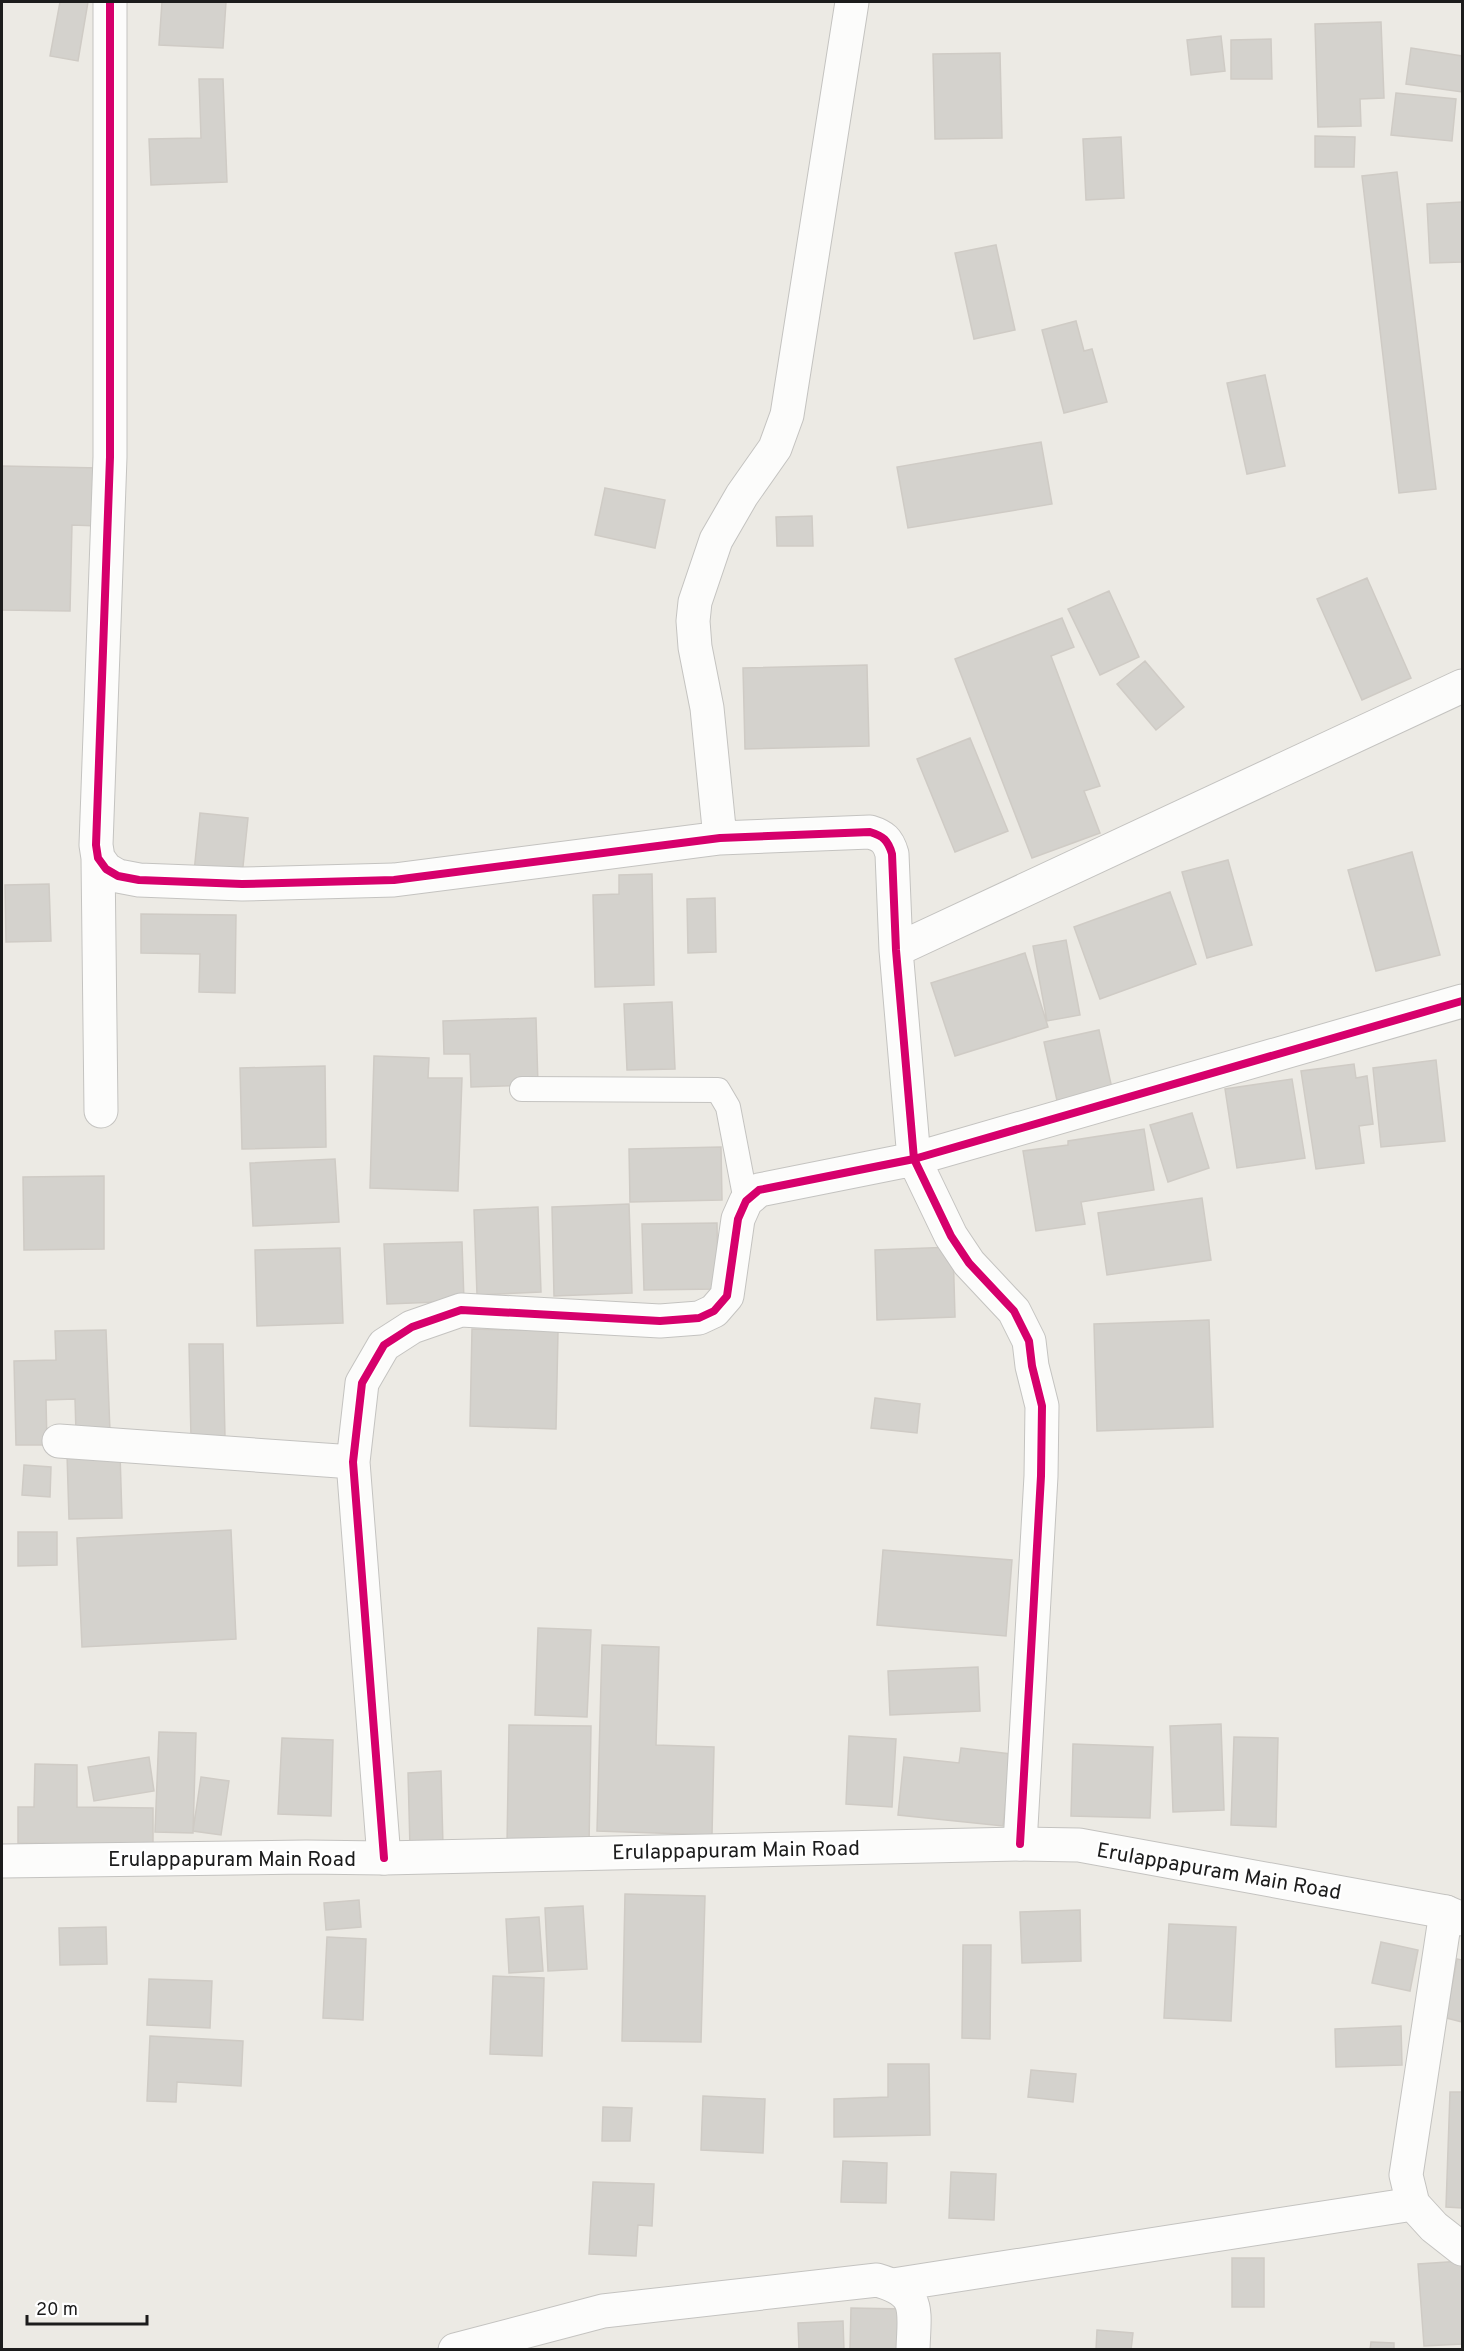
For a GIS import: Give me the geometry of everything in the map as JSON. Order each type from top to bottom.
[{"type":"street","points":[[101,1111],[96,834],[110,457],[110,2]]},
{"type":"street","points":[[720,838],[706,708],[695,647],[693,621],[695,602],[716,540],[742,495],[775,448],[787,416],[852,2]]},
{"type":"street","points":[[896,950],[1462,686]]},
{"type":"street","points":[[98,858],[106,869],[118,876],[139,880],[242,884],[382,880],[720,838],[870,832],[883,837],[889,844],[892,854],[896,950],[914,1159],[932,1200],[957,1245],[969,1263],[1014,1311],[1029,1341],[1032,1366],[1042,1406],[1041,1476],[1020,1844]]},
{"type":"street","points":[[384,1858],[353,1462],[362,1383],[384,1345],[412,1327],[461,1310],[660,1321],[699,1318],[714,1311],[727,1296],[738,1219],[746,1201],[759,1190],[914,1159],[1462,1001]]},
{"type":"street","points":[[59,1441],[353,1462]]},
{"type":"street","name":"Erulappapuram Main Road","points":[[2,1861],[384,1858],[1020,1844],[1079,1845],[1454,1916]]},
{"type":"street","points":[[1454,1916],[1406,2175],[1413,2204],[1434,2227],[1462,2249]]},
{"type":"street","points":[[893,2285],[1413,2204]]},
{"type":"street","points":[[455,2349],[603,2311],[877,2280],[907,2293],[914,2307],[914,2349]]},
{"type":"lane","points":[[522,1089],[718,1090],[728,1107],[746,1201]]},
{"type":"building","points":[[60,2],[88,2],[78,61],[50,56]]},
{"type":"building","points":[[162,2],[226,2],[223,48],[159,45]]},
{"type":"building","points":[[1381,22],[1384,98],[1360,99],[1361,126],[1318,127],[1315,24]]},
{"type":"building","points":[[1221,36],[1225,71],[1191,75],[1187,40]]},
{"type":"building","points":[[1271,39],[1272,79],[1231,79],[1231,40]]},
{"type":"building","points":[[1411,48],[1462,56],[1462,92],[1406,84]]},
{"type":"building","points":[[1000,53],[1002,138],[935,139],[933,54]]},
{"type":"building","points":[[199,79],[223,79],[227,182],[151,185],[149,139],[201,138]]},
{"type":"building","points":[[1396,93],[1456,99],[1452,141],[1391,135]]},
{"type":"building","points":[[1315,136],[1355,137],[1354,167],[1315,167]]},
{"type":"building","points":[[1121,137],[1124,198],[1086,200],[1083,139]]},
{"type":"building","points":[[1397,172],[1436,489],[1399,493],[1362,176]]},
{"type":"building","points":[[1462,202],[1462,262],[1430,263],[1427,204]]},
{"type":"building","points":[[996,245],[1015,330],[974,339],[955,253]]},
{"type":"building","points":[[1076,321],[1084,351],[1092,349],[1107,402],[1064,413],[1042,330]]},
{"type":"building","points":[[1265,375],[1285,466],[1247,474],[1227,383]]},
{"type":"building","points":[[1041,442],[1052,504],[908,528],[897,467]]},
{"type":"building","points":[[2,466],[100,468],[98,526],[72,525],[70,611],[2,610]]},
{"type":"building","points":[[605,488],[665,500],[655,548],[595,535]]},
{"type":"building","points":[[812,516],[813,546],[777,546],[776,517]]},
{"type":"building","points":[[1367,578],[1411,678],[1362,700],[1317,599]]},
{"type":"building","points":[[1109,591],[1139,657],[1100,675],[1068,609]]},
{"type":"building","points":[[1062,618],[1074,647],[1051,656],[1100,786],[1084,791],[1100,833],[1032,858],[955,659]]},
{"type":"building","points":[[1145,661],[1184,707],[1156,730],[1117,684]]},
{"type":"building","points":[[867,665],[869,746],[745,749],[743,668]]},
{"type":"building","points":[[970,738],[1008,831],[955,852],[917,759]]},
{"type":"building","points":[[200,813],[248,818],[242,876],[194,872]]},
{"type":"building","points":[[1412,852],[1440,955],[1376,971],[1348,870]]},
{"type":"building","points":[[1228,860],[1252,945],[1207,958],[1182,872]]},
{"type":"building","points":[[652,874],[654,985],[595,987],[593,895],[619,894],[619,875]]},
{"type":"building","points":[[49,884],[51,941],[6,942],[5,885]]},
{"type":"building","points":[[1170,892],[1196,964],[1100,999],[1074,927]]},
{"type":"building","points":[[715,898],[716,952],[688,953],[687,899]]},
{"type":"building","points":[[141,914],[236,915],[235,993],[199,992],[200,954],[141,953]]},
{"type":"building","points":[[1066,940],[1080,1015],[1047,1021],[1033,946]]},
{"type":"building","points":[[1025,953],[1048,1027],[955,1056],[931,983]]},
{"type":"building","points":[[672,1002],[675,1069],[627,1070],[624,1004]]},
{"type":"building","points":[[536,1018],[538,1085],[471,1087],[470,1054],[444,1054],[443,1021]]},
{"type":"building","points":[[1099,1030],[1113,1093],[1058,1105],[1044,1042]]},
{"type":"building","points":[[374,1056],[429,1058],[428,1078],[462,1078],[458,1191],[370,1188]]},
{"type":"building","points":[[1436,1060],[1445,1141],[1381,1147],[1373,1068]]},
{"type":"building","points":[[1354,1064],[1356,1078],[1367,1076],[1373,1124],[1359,1126],[1364,1163],[1316,1169],[1301,1071]]},
{"type":"building","points":[[325,1066],[326,1147],[242,1149],[240,1068]]},
{"type":"building","points":[[1292,1079],[1305,1158],[1237,1168],[1225,1089]]},
{"type":"building","points":[[1192,1113],[1209,1168],[1168,1182],[1150,1125]]},
{"type":"building","points":[[1144,1129],[1154,1190],[1081,1202],[1085,1224],[1036,1231],[1023,1151],[1068,1145],[1068,1141]]},
{"type":"building","points":[[721,1147],[722,1200],[630,1202],[629,1149]]},
{"type":"building","points":[[335,1159],[339,1222],[253,1226],[250,1163]]},
{"type":"building","points":[[104,1176],[104,1249],[24,1250],[23,1177]]},
{"type":"building","points":[[1202,1198],[1211,1260],[1107,1275],[1098,1213]]},
{"type":"building","points":[[629,1204],[632,1293],[554,1296],[552,1207]]},
{"type":"building","points":[[538,1207],[541,1292],[477,1295],[474,1210]]},
{"type":"building","points":[[717,1223],[718,1289],[644,1290],[642,1224]]},
{"type":"building","points":[[462,1242],[464,1301],[387,1304],[384,1244]]},
{"type":"building","points":[[953,1247],[955,1317],[877,1320],[875,1250]]},
{"type":"building","points":[[340,1248],[343,1323],[257,1326],[255,1250]]},
{"type":"building","points":[[1209,1320],[1213,1427],[1097,1431],[1094,1324]]},
{"type":"building","points":[[472,1329],[558,1331],[556,1429],[470,1426]]},
{"type":"building","points":[[106,1330],[110,1432],[76,1433],[75,1399],[46,1400],[47,1445],[16,1445],[14,1361],[56,1360],[55,1331]]},
{"type":"building","points":[[189,1344],[223,1344],[225,1438],[191,1439]]},
{"type":"building","points":[[875,1398],[920,1404],[917,1433],[871,1428]]},
{"type":"building","points":[[120,1453],[122,1518],[69,1519],[67,1454]]},
{"type":"building","points":[[24,1465],[51,1467],[50,1497],[22,1495]]},
{"type":"building","points":[[231,1530],[236,1639],[82,1647],[77,1538]]},
{"type":"building","points":[[18,1532],[57,1532],[57,1565],[18,1566]]},
{"type":"building","points":[[883,1550],[1012,1560],[1006,1636],[877,1625]]},
{"type":"building","points":[[538,1628],[591,1630],[587,1717],[535,1715]]},
{"type":"building","points":[[602,1645],[659,1647],[656,1745],[714,1747],[712,1835],[597,1831]]},
{"type":"building","points":[[978,1667],[980,1711],[890,1715],[888,1671]]},
{"type":"building","points":[[1221,1724],[1224,1810],[1173,1812],[1170,1726]]},
{"type":"building","points":[[509,1725],[591,1726],[589,1846],[507,1844]]},
{"type":"building","points":[[159,1732],[196,1733],[193,1833],[155,1832]]},
{"type":"building","points":[[849,1736],[896,1739],[892,1807],[846,1804]]},
{"type":"building","points":[[1234,1737],[1278,1738],[1276,1827],[1231,1825]]},
{"type":"building","points":[[282,1738],[333,1740],[331,1816],[278,1814]]},
{"type":"building","points":[[1073,1744],[1153,1747],[1150,1818],[1071,1816]]},
{"type":"building","points":[[961,1748],[1011,1754],[1003,1826],[898,1815],[904,1757],[959,1763]]},
{"type":"building","points":[[149,1757],[154,1791],[94,1801],[88,1767]]},
{"type":"building","points":[[35,1764],[77,1765],[77,1807],[153,1808],[153,1845],[18,1843],[18,1807],[34,1807]]},
{"type":"building","points":[[441,1771],[443,1846],[410,1847],[408,1773]]},
{"type":"building","points":[[201,1777],[229,1781],[221,1835],[193,1831]]},
{"type":"building","points":[[625,1894],[705,1896],[701,2042],[622,2041]]},
{"type":"building","points":[[359,1900],[361,1927],[326,1930],[324,1903]]},
{"type":"building","points":[[583,1906],[587,1969],[548,1971],[545,1908]]},
{"type":"building","points":[[1080,1910],[1081,1961],[1022,1963],[1020,1912]]},
{"type":"building","points":[[539,1917],[543,1971],[509,1973],[506,1919]]},
{"type":"building","points":[[1169,1924],[1236,1927],[1231,2021],[1164,2018]]},
{"type":"building","points":[[106,1927],[107,1964],[60,1965],[59,1928]]},
{"type":"building","points":[[327,1937],[366,1939],[363,2020],[323,2018]]},
{"type":"building","points":[[1381,1942],[1418,1950],[1410,1991],[1372,1983]]},
{"type":"building","points":[[963,1945],[991,1945],[990,2039],[962,2038]]},
{"type":"building","points":[[1457,1959],[1462,1960],[1462,2022],[1446,2018]]},
{"type":"building","points":[[493,1976],[544,1978],[542,2056],[490,2054]]},
{"type":"building","points":[[149,1979],[212,1981],[210,2028],[147,2025]]},
{"type":"building","points":[[1401,2026],[1402,2065],[1336,2067],[1335,2029]]},
{"type":"building","points":[[150,2036],[243,2041],[241,2086],[177,2082],[176,2102],[147,2101]]},
{"type":"building","points":[[888,2064],[929,2064],[930,2135],[834,2137],[834,2099],[888,2097]]},
{"type":"building","points":[[1031,2070],[1076,2074],[1073,2102],[1028,2097]]},
{"type":"building","points":[[1450,2092],[1462,2092],[1462,2208],[1446,2207]]},
{"type":"building","points":[[703,2096],[765,2099],[763,2153],[701,2150]]},
{"type":"building","points":[[603,2107],[632,2108],[630,2141],[602,2141]]},
{"type":"building","points":[[843,2161],[887,2163],[886,2203],[841,2202]]},
{"type":"building","points":[[951,2172],[996,2174],[994,2220],[949,2218]]},
{"type":"building","points":[[593,2182],[654,2184],[652,2226],[638,2225],[636,2256],[589,2254]]},
{"type":"building","points":[[1232,2258],[1264,2258],[1264,2307],[1232,2307]]},
{"type":"building","points":[[1462,2261],[1462,2344],[1424,2346],[1418,2264]]},
{"type":"building","points":[[851,2308],[904,2309],[903,2350],[850,2350]]},
{"type":"building","points":[[843,2321],[844,2350],[799,2350],[798,2323]]},
{"type":"building","points":[[1097,2330],[1133,2333],[1131,2350],[1096,2350]]},
{"type":"building","points":[[1371,2342],[1394,2343],[1394,2350],[1370,2350]]},
{"type":"cycle path","points":[[110,2],[110,457],[96,845],[98,858],[106,869],[118,876],[139,880],[242,884],[394,880],[720,838],[870,832],[884,839],[892,854],[896,950],[914,1159],[951,1236],[969,1263],[1014,1311],[1029,1341],[1032,1366],[1042,1406],[1041,1476],[1020,1844]]},
{"type":"cycle path","points":[[384,1858],[353,1462],[362,1383],[384,1345],[412,1327],[461,1310],[660,1321],[699,1318],[714,1311],[727,1296],[738,1219],[746,1201],[759,1190],[914,1159],[1462,1001]]}]
